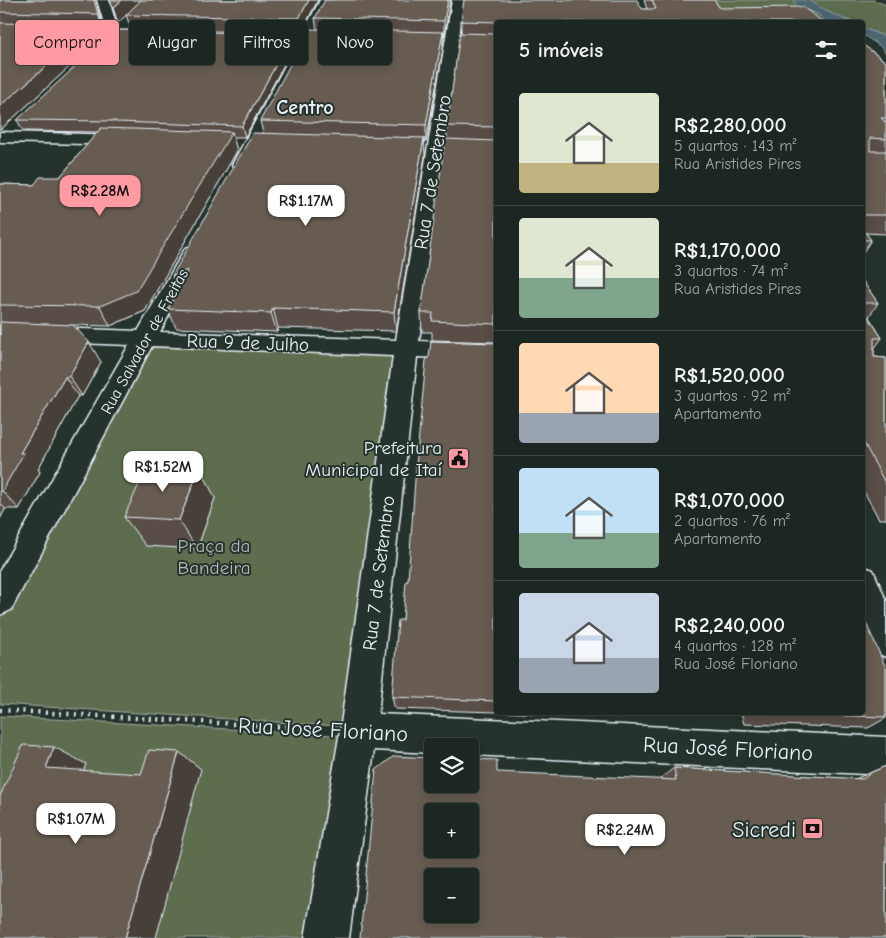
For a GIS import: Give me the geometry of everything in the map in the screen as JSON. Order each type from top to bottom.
[{"type":"street","points":[[103,0],[108,20]]},
{"type":"street","points":[[228,186],[252,144],[326,0]]},
{"type":"street","name":"Rua 7 de Setembro","points":[[327,938],[358,731],[406,348],[434,149],[458,0]]},
{"type":"street","points":[[119,28],[126,23]]},
{"type":"street","points":[[0,32],[15,32]]},
{"type":"street","points":[[1,139],[18,124]]},
{"type":"street","points":[[1,139],[148,141]]},
{"type":"street","name":"Rua Salvador de Freitas","points":[[0,600],[201,236]]},
{"type":"street","name":"Rua 9 de Julho","points":[[0,333],[494,352]]},
{"type":"street","points":[[865,588],[886,641]]},
{"type":"street","name":"Rua José Floriano","points":[[358,731],[886,756]]},
{"type":"path","name":"Rua José Floriano","points":[[0,710],[358,731]]},
{"type":"green space","points":[[703,0],[793,0],[824,20],[737,20]]},
{"type":"green space","points":[[809,0],[874,0],[886,5],[886,37],[865,29],[865,20],[848,20],[828,12]]},
{"type":"green space","name":"Praça da Bandeira","points":[[150,343],[402,352],[352,727],[0,704],[0,614]]},
{"type":"green space","points":[[0,716],[350,736],[318,938],[0,938]]},
{"type":"water","points":[[793,0],[809,0],[824,10],[846,20],[824,20],[819,15],[796,5]]},
{"type":"water","points":[[865,29],[886,37],[886,53],[880,46],[865,36]]},
{"type":"building","points":[[0,0],[94,0],[98,14],[0,12]]},
{"type":"building","points":[[110,0],[122,0],[113,8]]},
{"type":"building","points":[[141,0],[309,0],[299,18],[126,15]]},
{"type":"building","points":[[325,0],[448,0],[444,21],[315,18]]},
{"type":"building","points":[[464,0],[637,0],[642,9],[656,9],[652,0],[714,0],[720,8],[803,7],[820,20],[494,20],[494,22],[461,21]]},
{"type":"building","points":[[0,23],[15,23],[15,65],[48,65],[0,106]]},
{"type":"building","points":[[309,29],[318,29],[318,65],[392,65],[392,31],[443,32],[426,125],[260,121],[290,65],[308,65]]},
{"type":"building","points":[[119,30],[129,30],[129,65],[215,65],[215,32],[225,32],[225,65],[276,65],[242,126],[116,121],[17,120],[77,65],[119,65]]},
{"type":"building","points":[[460,33],[494,34],[494,127],[447,126]]},
{"type":"building","points":[[865,46],[886,62],[886,118],[881,118],[886,123],[886,139],[870,138],[870,151],[886,151],[886,215],[865,215]]},
{"type":"building","points":[[101,128],[232,132],[136,291],[100,306],[0,305],[0,184],[34,185],[40,177],[60,177]]},
{"type":"building","points":[[253,133],[424,138],[394,312],[273,308],[271,313],[168,309],[188,270],[172,276]]},
{"type":"building","points":[[445,139],[494,141],[494,324],[432,321],[433,313],[421,313]]},
{"type":"building","points":[[865,232],[871,240],[865,240]]},
{"type":"building","points":[[865,284],[878,303],[865,303]]},
{"type":"building","points":[[865,312],[882,338],[874,338],[874,357],[886,358],[886,485],[865,445]]},
{"type":"building","points":[[0,322],[73,325],[89,342],[69,376],[65,377],[20,453],[24,453],[2,491],[0,491]]},
{"type":"building","points":[[431,341],[494,343],[494,701],[392,697],[398,620],[403,620],[406,581],[408,581],[416,466],[426,360],[429,357]]},
{"type":"building","points":[[148,465],[200,467],[179,520],[124,517]]},
{"type":"building","points":[[865,621],[886,668],[886,717],[822,715],[865,715]]},
{"type":"building","points":[[23,745],[54,747],[46,768],[141,774],[149,750],[179,752],[125,938],[0,938],[0,796]]},
{"type":"building","points":[[394,756],[424,758],[424,793],[479,793],[479,759],[497,760],[497,772],[676,780],[674,768],[863,779],[872,772],[886,766],[886,938],[360,938],[376,770]]},
{"type":"place","name":"Prefeitura Municipal de Itaí","points":[[458,458]]},
{"type":"place","name":"Sicredi","points":[[812,829]]},
{"type":"district","name":"Centro","points":[[305,107]]}]
